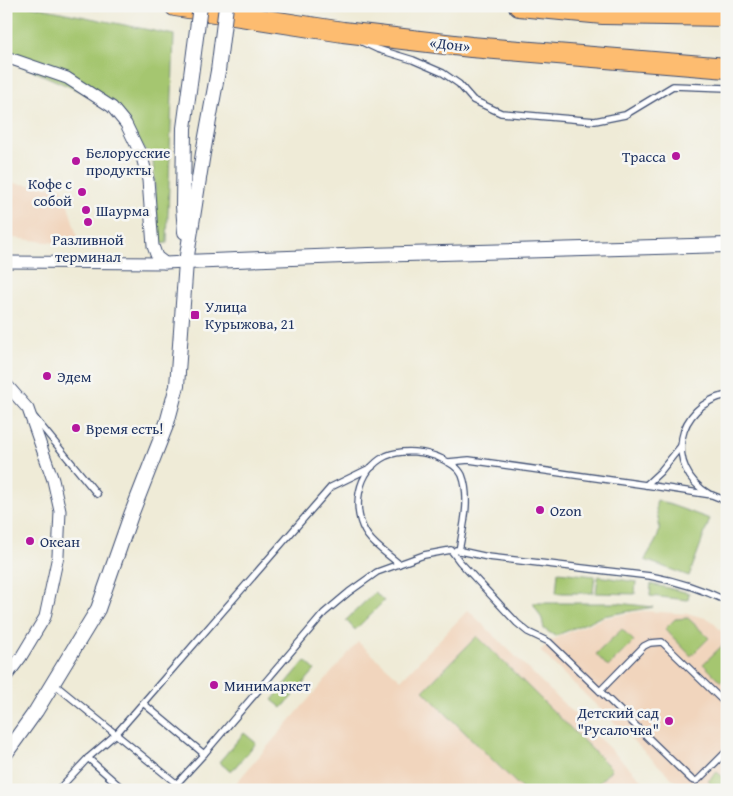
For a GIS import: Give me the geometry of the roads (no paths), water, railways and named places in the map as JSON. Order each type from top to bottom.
[{"type":"highway","name":"«Дон»","points":[[175,6],[343,32],[471,47],[727,68]]},
{"type":"highway","points":[[520,6],[603,14],[727,16]]},
{"type":"street","points":[[186,262],[183,206],[184,128],[200,6]]},
{"type":"street","points":[[6,753],[18,738],[98,609],[131,514],[167,423],[177,386],[186,262],[203,152],[218,72],[226,6]]},
{"type":"street","points":[[6,57],[68,78],[112,107],[126,124],[142,157],[148,180],[153,246],[157,257],[165,263]]},
{"type":"street","points":[[6,262],[165,263],[727,245]]},
{"type":"street","points":[[6,384],[28,409],[53,480],[60,511],[58,556],[45,617],[21,657],[6,677]]},
{"type":"lane","points":[[343,32],[377,49],[413,60],[443,73],[459,84],[473,100],[501,113],[595,121],[625,115],[673,86],[727,88]]},
{"type":"lane","points":[[712,495],[695,483],[689,475],[684,466],[681,445],[686,425],[698,408],[716,398],[727,395]]},
{"type":"lane","points":[[28,409],[97,494]]},
{"type":"lane","points":[[646,485],[660,472],[681,445]]},
{"type":"lane","points":[[58,790],[88,758],[116,734],[330,487],[372,467],[387,456],[408,452],[429,454],[448,462],[457,467],[462,476],[466,492],[463,531],[459,551]]},
{"type":"lane","points":[[448,462],[469,460],[712,495],[727,501]]},
{"type":"lane","points":[[372,467],[359,493],[360,520],[368,536],[399,564]]},
{"type":"lane","points":[[451,550],[517,623],[528,632],[548,642],[694,781],[699,780],[727,751]]},
{"type":"lane","points":[[171,790],[324,613],[377,572],[424,555],[451,550],[488,557],[650,576],[676,581],[709,592],[727,601]]},
{"type":"lane","points":[[600,692],[644,646],[650,643],[662,642],[727,705]]},
{"type":"lane","points":[[53,683],[177,784]]},
{"type":"lane","points":[[143,703],[204,754]]},
{"type":"lane","points":[[88,758],[124,790]]},
{"type":"place","name":"Трасса","points":[[676,156]]},
{"type":"place","name":"Белорусские продукты","points":[[76,161]]},
{"type":"place","name":"Кофе с собой","points":[[82,192]]},
{"type":"place","name":"Шаурма","points":[[86,210]]},
{"type":"place","name":"Разливной терминал","points":[[88,222]]},
{"type":"place","name":"Улица Курыжова, 21","points":[[195,315]]},
{"type":"place","name":"Эдем","points":[[47,376]]},
{"type":"place","name":"Время есть!","points":[[76,428]]},
{"type":"place","name":"Ozon","points":[[540,510]]},
{"type":"place","name":"Океан","points":[[30,541]]},
{"type":"place","name":"Минимаркет","points":[[214,685]]},
{"type":"place","name":"Детский сад \"Русалочка\"","points":[[669,721]]}]
